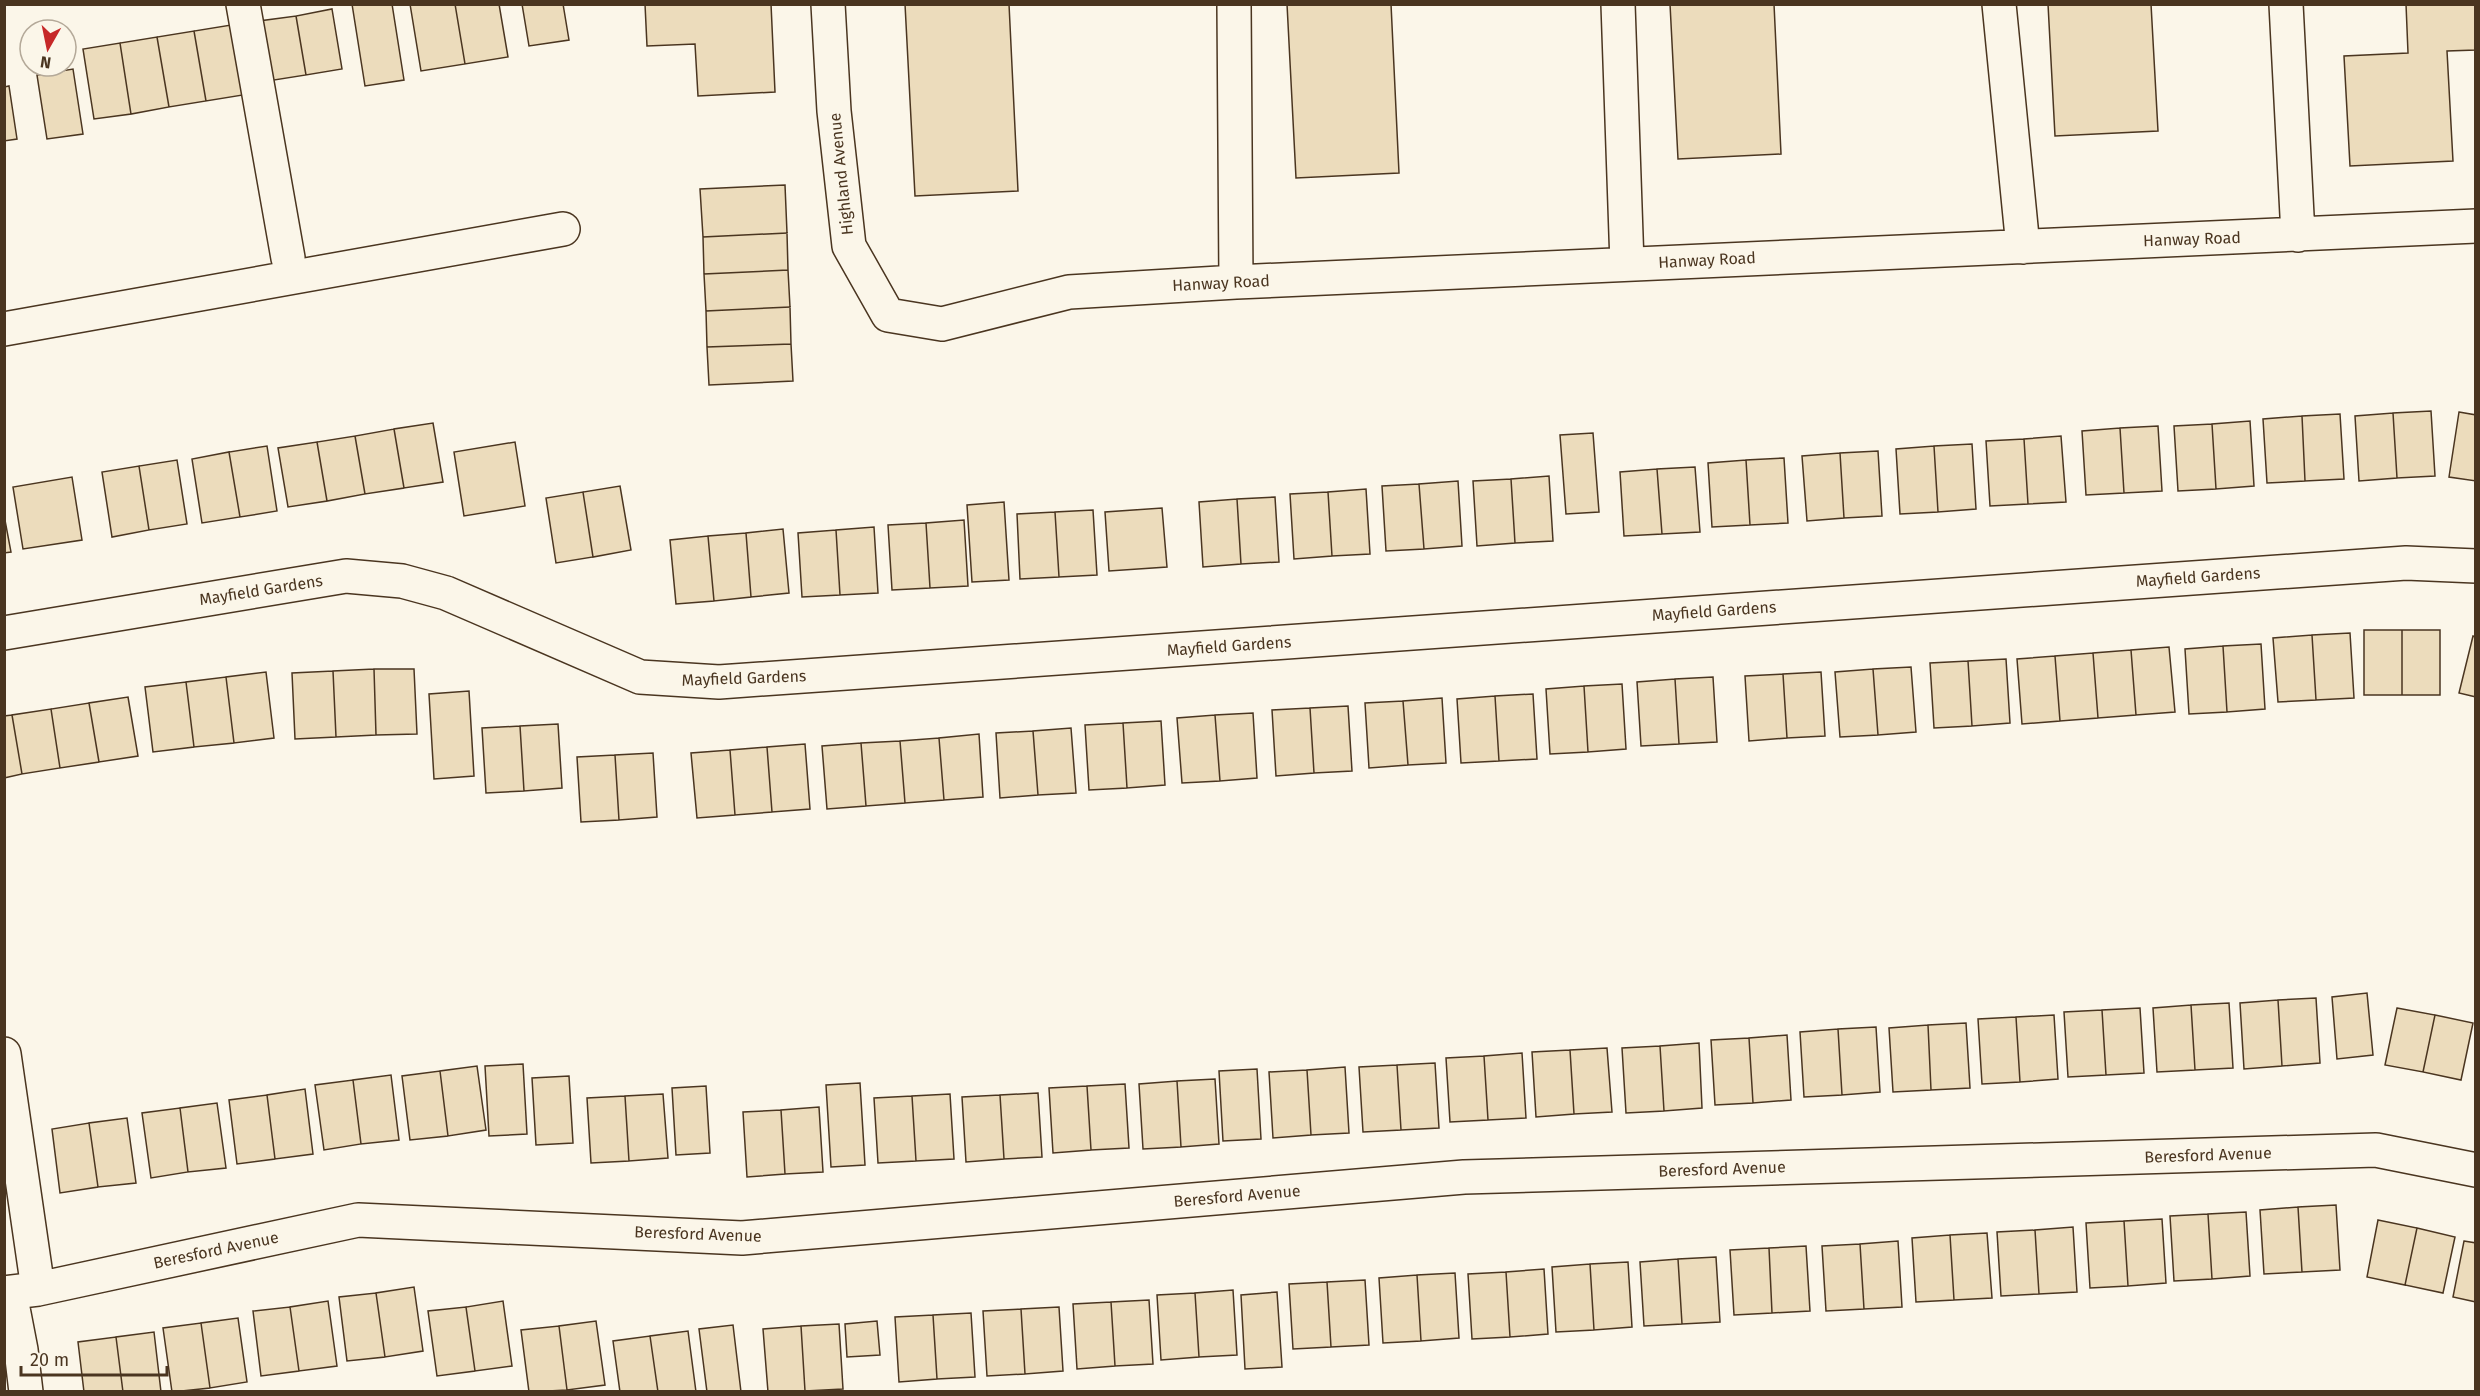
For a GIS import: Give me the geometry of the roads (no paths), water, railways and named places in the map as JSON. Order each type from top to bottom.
[{"type":"street","points":[[243,4],[288,258]]},
{"type":"street","name":"Highland Avenue","points":[[828,4],[834,111],[849,246],[888,315],[942,324]]},
{"type":"street","points":[[1234,4],[1236,282]]},
{"type":"street","points":[[1618,4],[1627,264]]},
{"type":"street","points":[[1999,4],[2023,247]]},
{"type":"street","points":[[2286,4],[2298,235]]},
{"type":"street","name":"Hanway Road","points":[[942,324],[1069,291],[2475,226]]},
{"type":"street","points":[[4,328],[563,229]]},
{"type":"street","name":"Mayfield Gardens","points":[[4,633],[346,576],[402,581],[446,593],[640,677],[719,682],[2394,564],[2475,566]]},
{"type":"street","points":[[4,1054],[21,1350],[26,1392]]},
{"type":"street","name":"Beresford Avenue","points":[[18,1292],[358,1220],[742,1238],[1464,1177],[2376,1150],[2475,1170]]}]
